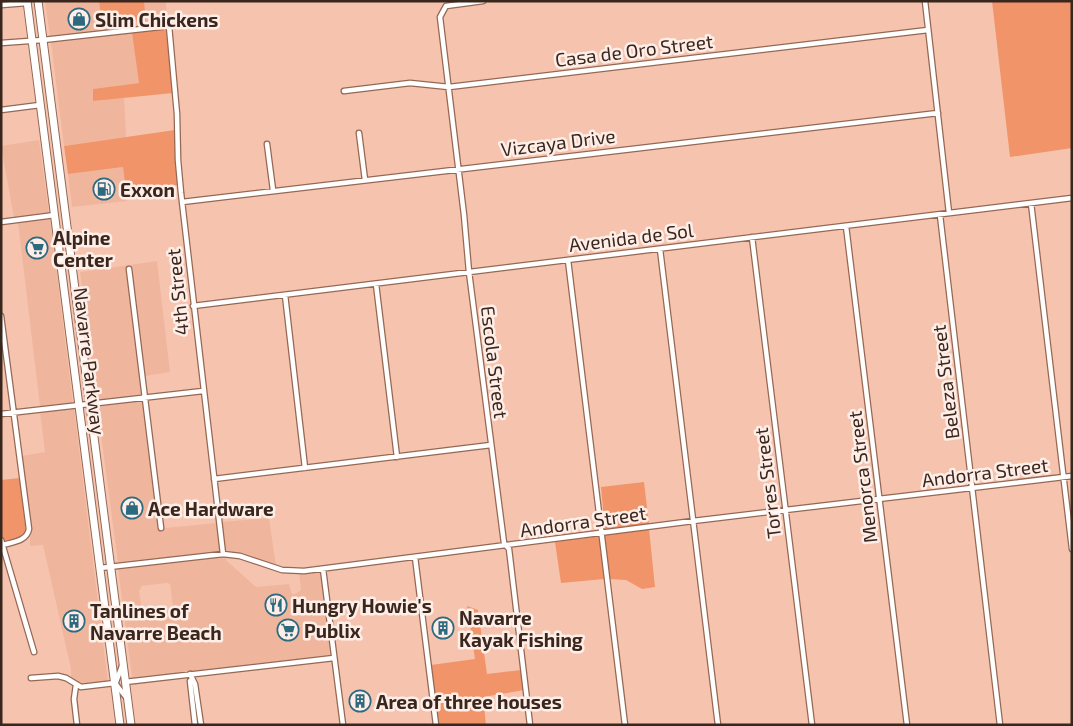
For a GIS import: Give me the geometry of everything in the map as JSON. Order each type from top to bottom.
[{"type":"highway","name":"Navarre Parkway","points":[[38,1],[131,725]]},
{"type":"highway","name":"Navarre Parkway","points":[[27,2],[120,725]]},
{"type":"highway","points":[[45,139],[49,146],[56,198],[60,206],[64,207]]},
{"type":"highway","points":[[55,215],[62,220],[70,278],[74,283]]},
{"type":"street","name":"Escola Street","points":[[483,1],[446,6],[440,16],[469,272],[504,543],[510,551],[530,725]]},
{"type":"street","points":[[925,1],[949,213]]},
{"type":"street","points":[[1,5],[27,2]]},
{"type":"street","name":"4th Street","points":[[43,40],[169,26],[182,202],[223,554]]},
{"type":"street","name":"Casa de Oro Street","points":[[344,91],[410,83],[449,87],[928,30]]},
{"type":"street","points":[[1,43],[43,40]]},
{"type":"street","points":[[1,110],[40,105]]},
{"type":"street","name":"Vizcaya Drive","points":[[182,202],[938,113]]},
{"type":"street","points":[[359,133],[365,180]]},
{"type":"street","points":[[267,144],[273,190]]},
{"type":"street","name":"Avenida de Sol","points":[[193,306],[1072,198]]},
{"type":"street","points":[[1031,203],[1072,549]]},
{"type":"street","points":[[1,222],[55,215]]},
{"type":"street","name":"Beleza Street","points":[[940,215],[1000,725]]},
{"type":"street","name":"Menorca Street","points":[[846,226],[907,725]]},
{"type":"street","name":"Torres Street","points":[[752,237],[812,725]]},
{"type":"street","points":[[660,249],[718,725]]},
{"type":"street","points":[[568,260],[625,725]]},
{"type":"street","points":[[129,269],[160,528]]},
{"type":"street","points":[[376,284],[397,457]]},
{"type":"street","points":[[284,295],[305,468]]},
{"type":"street","points":[[1,316],[28,530],[28,535],[25,538],[2,543],[34,652]]},
{"type":"street","points":[[1,414],[203,391]]},
{"type":"street","points":[[214,479],[491,445]]},
{"type":"street","name":"Andorra Street","points":[[100,568],[223,554],[240,556],[271,568],[304,571],[693,521],[1072,476]]},
{"type":"street","points":[[415,556],[436,725]]},
{"type":"street","points":[[323,568],[343,725]]},
{"type":"street","points":[[126,682],[334,658]]},
{"type":"street","points":[[115,683],[123,662]]},
{"type":"street","points":[[31,678],[58,676],[66,678],[81,687],[115,683],[121,688],[128,701]]},
{"type":"street","points":[[191,676],[195,725]]},
{"type":"street","points":[[191,676],[195,684],[201,725]]},
{"type":"street","points":[[76,685],[74,698],[77,725]]},
{"type":"shaded area","points":[[99,1],[102,25],[146,20],[144,1],[166,1],[167,24],[50,37],[45,2]]},
{"type":"shaded area","points":[[99,1],[144,1],[146,20],[102,25]]},
{"type":"shaded area","points":[[992,1],[1072,1],[1072,148],[1010,157]]},
{"type":"shaded area","points":[[166,29],[173,93],[93,101],[93,89],[139,83],[132,33]]},
{"type":"shaded area","points":[[132,33],[139,83],[93,89],[93,101],[124,97],[126,137],[64,146],[51,42]]},
{"type":"shaded area","points":[[175,130],[178,185],[126,192],[123,167],[68,174],[64,146]]},
{"type":"shaded area","points":[[39,140],[49,213],[14,218],[1,146]]},
{"type":"shaded area","points":[[123,167],[127,201],[72,207],[68,174]]},
{"type":"shaded area","points":[[50,218],[73,404],[40,407],[18,222]]},
{"type":"shaded area","points":[[157,261],[170,372],[145,376],[131,267],[126,267],[142,395],[97,401],[80,272]]},
{"type":"shaded area","points":[[142,400],[158,530],[163,529],[149,415],[165,528],[217,523],[220,552],[118,563],[97,405]]},
{"type":"shaded area","points":[[74,408],[108,682],[81,684],[71,678],[71,669],[43,545],[30,546],[31,529],[22,456],[45,452],[40,412]]},
{"type":"shaded area","points":[[20,478],[26,534],[5,543],[1,533],[1,480]]},
{"type":"shaded area","points":[[644,482],[649,524],[605,530],[601,487]]},
{"type":"shaded area","points":[[269,518],[276,566],[241,554],[225,552],[222,522]]},
{"type":"shaded area","points":[[649,529],[655,587],[642,589],[626,580],[609,579],[604,535]]},
{"type":"shaded area","points":[[599,536],[604,579],[561,583],[555,542]]},
{"type":"shaded area","points":[[225,556],[227,561],[256,587],[289,584],[292,594],[301,590],[299,573],[321,571],[332,660],[133,685],[118,568]],"holes":[[[170,584],[173,607],[171,609],[145,613],[142,611],[139,591],[142,586]]]},
{"type":"shaded area","points":[[467,606],[478,610],[487,674],[521,670],[524,690],[483,697],[486,725],[439,725],[431,665],[475,659]]},
{"type":"place","name":"Slim Chickens","points":[[79,19]]},
{"type":"place","name":"Exxon","points":[[104,189]]},
{"type":"place","name":"Alpine Center","points":[[37,248]]},
{"type":"place","name":"Ace Hardware","points":[[132,508]]},
{"type":"place","name":"Hungry Howie's","points":[[276,605]]},
{"type":"place","name":"Tanlines of Navarre Beach","points":[[74,621]]},
{"type":"place","name":"Navarre Kayak Fishing","points":[[443,628]]},
{"type":"place","name":"Publix","points":[[288,630]]},
{"type":"place","name":"Area of three houses","points":[[360,701]]}]
